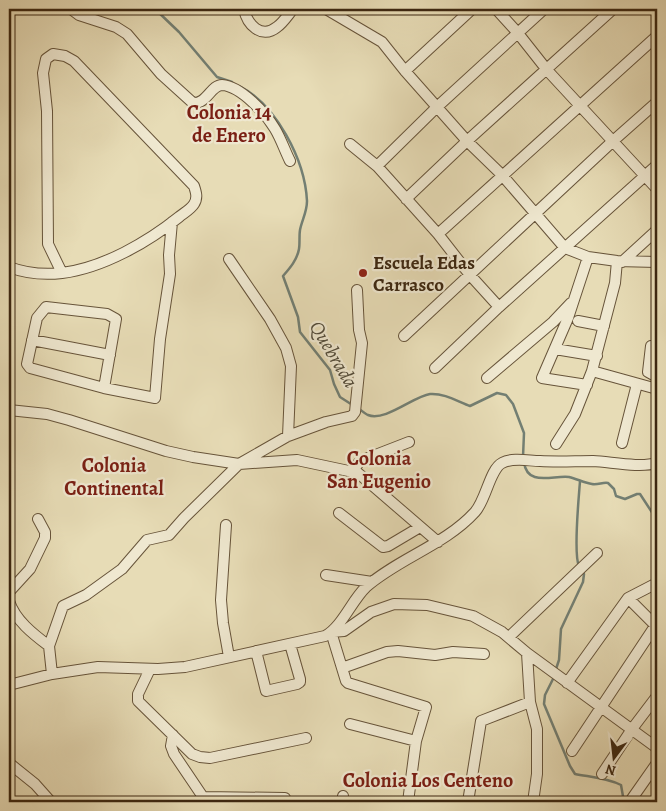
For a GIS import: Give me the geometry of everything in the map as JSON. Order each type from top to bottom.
[{"type":"street","points":[[72,9],[79,15],[116,27],[127,34],[162,74],[193,103],[203,101],[217,87],[222,85],[240,92],[256,104],[276,130],[290,162]]},
{"type":"street","points":[[244,9],[246,19],[253,28],[269,32],[277,27],[293,9]]},
{"type":"street","points":[[326,9],[382,42],[467,141],[502,175],[565,248],[588,257],[620,261],[657,262]]},
{"type":"street","points":[[405,71],[472,9]]},
{"type":"street","points":[[496,9],[547,70],[657,189]]},
{"type":"street","points":[[377,166],[437,107],[544,9]]},
{"type":"street","points":[[406,199],[613,9]]},
{"type":"street","points":[[438,234],[657,36]]},
{"type":"street","points":[[9,267],[40,274],[62,273],[85,268],[131,249],[172,222],[193,205],[197,196],[194,186],[74,61],[65,56],[53,54],[46,60],[43,73],[47,111],[48,244],[62,273]]},
{"type":"street","points":[[404,336],[657,102]]},
{"type":"street","points":[[350,144],[377,166],[438,234],[470,275],[499,307]]},
{"type":"street","points":[[435,368],[499,307],[657,165]]},
{"type":"street","points":[[104,388],[116,319],[106,314],[46,307],[37,318],[27,364],[30,368],[104,388],[152,399],[156,397],[160,339],[170,274],[169,255],[172,222]]},
{"type":"street","points":[[556,444],[575,414],[592,372],[620,261],[657,230]]},
{"type":"street","points":[[587,385],[542,378],[574,300],[588,257]]},
{"type":"street","points":[[230,259],[270,319],[286,348],[291,366],[288,436]]},
{"type":"street","points":[[52,674],[49,646],[63,606],[86,594],[122,569],[147,540],[164,538],[169,535],[239,464],[288,436],[326,422],[352,416],[356,406],[362,343],[359,330],[357,290]]},
{"type":"street","points":[[486,378],[553,322],[574,300]]},
{"type":"street","points":[[578,321],[604,326]]},
{"type":"street","points":[[32,340],[110,355]]},
{"type":"street","points":[[651,346],[648,372],[657,377]]},
{"type":"street","points":[[555,349],[597,356]]},
{"type":"street","points":[[592,372],[657,389]]},
{"type":"street","points":[[622,443],[637,384]]},
{"type":"street","points":[[9,410],[47,414],[166,451],[239,464],[296,460],[358,473],[438,542]]},
{"type":"street","points":[[352,472],[360,461],[409,442]]},
{"type":"street","points":[[9,685],[52,674],[98,667],[150,669],[185,667],[325,636],[331,632],[361,592],[372,582],[438,542],[475,512],[500,464],[514,460],[657,463]]},
{"type":"street","points":[[339,514],[383,547],[388,546],[420,526]]},
{"type":"street","points":[[9,590],[30,569],[45,538],[45,532],[38,519]]},
{"type":"street","points":[[226,524],[221,600],[229,657]]},
{"type":"street","points":[[509,637],[597,553]]},
{"type":"street","points":[[326,575],[372,582]]},
{"type":"street","points":[[565,681],[628,598],[657,583]]},
{"type":"street","points":[[572,751],[656,624],[628,598]]},
{"type":"street","points":[[9,601],[12,611],[36,636],[49,646]]},
{"type":"street","points":[[331,632],[344,631],[378,608],[394,604],[436,606],[482,619],[509,637],[527,654],[600,708],[657,748]]},
{"type":"street","points":[[331,632],[348,683],[426,707],[416,741],[408,802]]},
{"type":"street","points":[[256,651],[266,691],[300,682],[290,644]]},
{"type":"street","points":[[342,668],[387,652],[435,655],[453,652],[484,654]]},
{"type":"street","points":[[527,654],[530,702],[537,729],[538,760],[533,802]]},
{"type":"street","points":[[150,669],[138,694],[138,701],[192,754],[210,758],[306,738]]},
{"type":"street","points":[[602,774],[657,696]]},
{"type":"street","points":[[468,802],[481,721],[530,702]]},
{"type":"street","points":[[350,724],[416,741]]},
{"type":"street","points":[[173,735],[171,746],[174,754],[204,800],[285,798]]},
{"type":"street","points":[[9,763],[35,784],[51,802]]},
{"type":"street","points":[[631,800],[657,763]]},
{"type":"waterway","name":"Quebrada","points":[[155,9],[179,32],[217,77],[232,82]]},
{"type":"waterway","name":"Quebrada","points":[[239,86],[252,94],[276,119],[286,135],[301,168],[307,201],[306,209],[300,230],[297,257],[283,276],[298,317],[300,332],[330,370],[340,397],[354,406]]},
{"type":"waterway","name":"Quebrada","points":[[358,408],[367,414],[375,416],[391,412],[430,394],[445,396],[470,406],[497,393],[506,395],[513,404],[524,433],[523,457]]},
{"type":"waterway","name":"Quebrada","points":[[524,462],[526,470],[535,477],[569,477],[592,484],[608,483],[614,489],[616,496],[625,499],[640,494],[657,520]]},
{"type":"waterway","points":[[579,566],[576,538],[580,481]]},
{"type":"waterway","points":[[555,672],[559,660],[561,629],[583,582],[584,574],[582,570]]},
{"type":"waterway","points":[[554,677],[545,695],[544,704],[570,766],[575,774],[604,779],[621,785],[624,802]]},
{"type":"place","name":"Escuela Edas Carrasco","points":[[363,273]]},
{"type":"district","name":"Colonia 14 de Enero","points":[[229,124]]},
{"type":"district","name":"Colonia San Eugenio","points":[[379,470]]},
{"type":"district","name":"Colonia Continental","points":[[114,476]]},
{"type":"district","name":"Colonia Los Centeno","points":[[428,780]]}]
